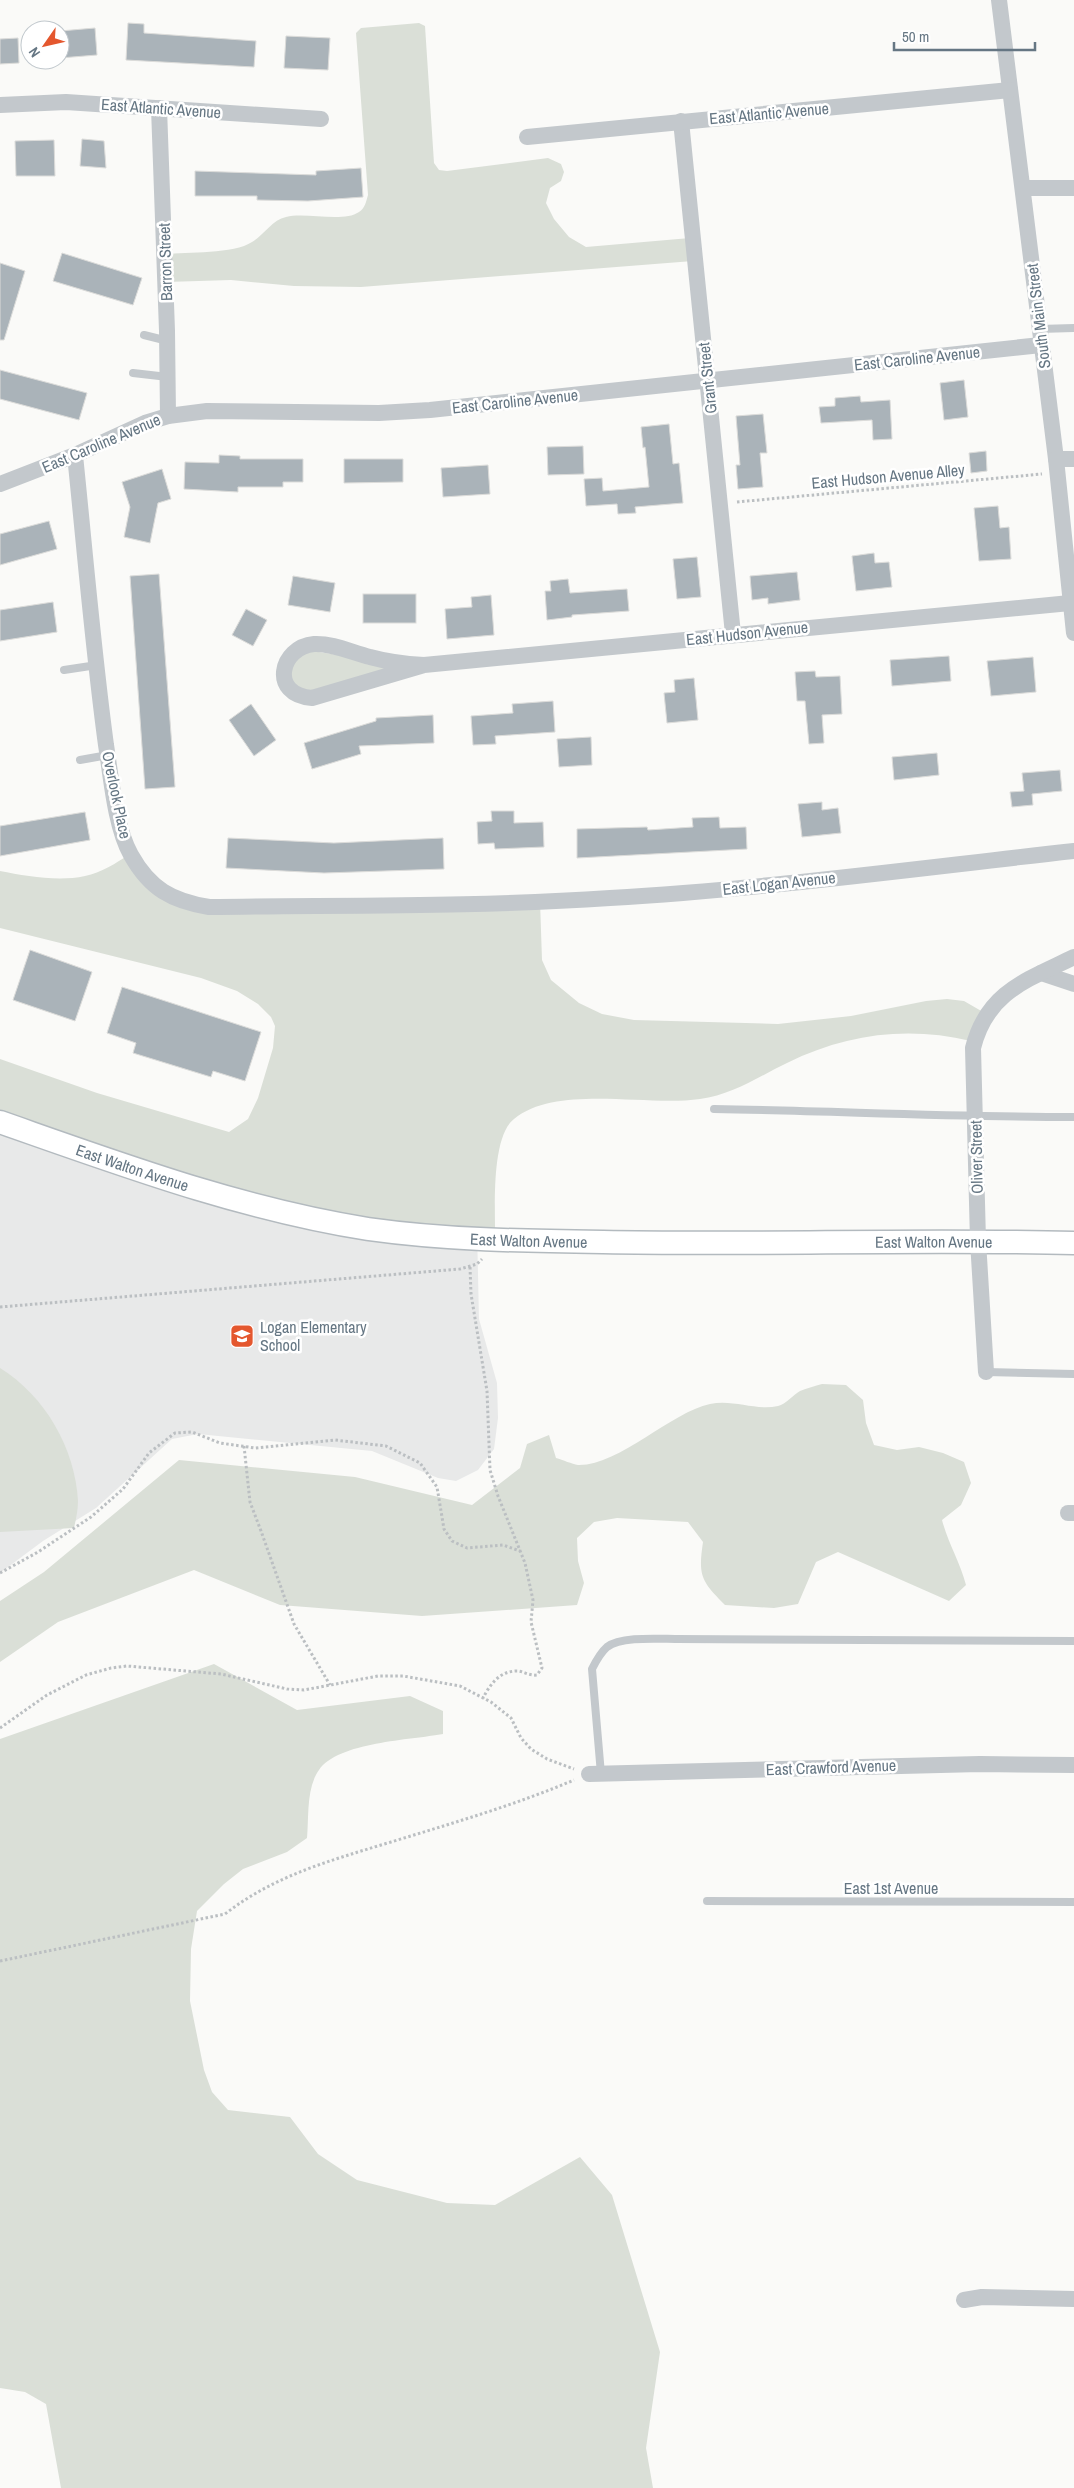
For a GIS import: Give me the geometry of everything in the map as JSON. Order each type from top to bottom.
[{"type":"main road","name":"East Walton Avenue","points":[[0,1122],[139,1171],[270,1209],[370,1229],[491,1240],[674,1243],[978,1240],[1074,1243]]},
{"type":"street","name":"South Main Street","points":[[999,0],[1024,188],[1074,632]]},
{"type":"street","name":"East Atlantic Avenue","points":[[527,137],[1010,90]]},
{"type":"street","name":"East Atlantic Avenue","points":[[0,105],[66,102],[322,119]]},
{"type":"street","name":"Barron Street","points":[[159,108],[168,341],[168,416]]},
{"type":"street","name":"Grant Street","points":[[681,121],[733,634]]},
{"type":"street","points":[[1024,188],[1074,188]]},
{"type":"street","name":"East Caroline Avenue","points":[[0,484],[75,456],[146,423],[168,416],[207,411],[380,412],[430,410],[707,380],[1040,337]]},
{"type":"street","name":"Overlook Place","points":[[75,456],[113,794],[130,854],[143,873],[170,897],[209,907],[482,904]]},
{"type":"street","points":[[1056,466],[1074,459]]},
{"type":"street","name":"East Hudson Avenue","points":[[424,665],[312,698],[298,697],[289,691],[285,681],[284,668],[289,656],[299,648],[313,644],[328,645],[397,664],[424,665],[733,634],[1071,594]]},
{"type":"street","name":"East Logan Avenue","points":[[482,904],[610,898],[702,891],[1074,851]]},
{"type":"street","name":"Oliver Street","points":[[986,1372],[978,1240],[973,1048],[978,1030],[986,1013],[1002,995],[1074,957]]},
{"type":"street","points":[[1041,973],[1074,984]]},
{"type":"street","name":"East Crawford Avenue","points":[[595,1774],[980,1764],[1074,1766]]},
{"type":"street","points":[[964,2300],[982,2297],[1074,2298]]},
{"type":"lane","points":[[1040,337],[1074,328]]},
{"type":"lane","points":[[144,335],[168,341]]},
{"type":"lane","points":[[133,373],[168,377]]},
{"type":"lane","points":[[64,670],[97,665]]},
{"type":"lane","points":[[80,760],[108,755]]},
{"type":"lane","points":[[714,1109],[861,1111],[975,1117],[1074,1117]]},
{"type":"lane","points":[[986,1372],[1074,1374]]},
{"type":"lane","points":[[595,1774],[592,1669],[599,1655],[608,1646],[622,1641],[677,1639],[1074,1641]]},
{"type":"lane","name":"East 1st Avenue","points":[[707,1901],[1074,1902]]},
{"type":"path","name":"East Hudson Avenue Alley","points":[[720,504],[1056,466]]},
{"type":"path","points":[[0,1307],[460,1269],[478,1264],[486,1255],[491,1240]]},
{"type":"path","points":[[470,1266],[471,1294],[486,1391],[490,1470],[498,1496],[525,1563],[533,1600],[531,1622],[542,1668],[537,1675],[518,1671],[506,1673],[492,1682],[483,1698]]},
{"type":"path","points":[[0,1573],[38,1552],[91,1517],[123,1489],[149,1453],[175,1433],[192,1432],[220,1443],[255,1448],[335,1440],[386,1446],[420,1463],[438,1487],[444,1529],[452,1541],[467,1548],[503,1545],[520,1551]]},
{"type":"path","points":[[244,1446],[250,1502],[294,1624],[330,1685]]},
{"type":"path","points":[[0,1728],[47,1695],[86,1674],[111,1668],[127,1666],[221,1674],[287,1689],[304,1690],[378,1676],[403,1676],[460,1686],[483,1698],[511,1718],[521,1738],[532,1749],[547,1759],[595,1774]]},
{"type":"path","points":[[0,1961],[225,1914],[249,1895],[308,1867],[526,1800],[595,1774]]},
{"type":"shaded area","points":[[419,23],[425,26],[434,163],[439,170],[447,171],[548,158],[561,164],[564,172],[561,181],[550,188],[546,203],[554,219],[569,237],[586,247],[690,238],[693,261],[361,287],[294,286],[231,280],[166,282],[165,254],[234,249],[252,242],[276,221],[286,217],[344,217],[361,210],[365,205],[368,195],[356,33],[361,28]]},
{"type":"shaded area","points":[[299,649],[397,664],[343,690],[289,690],[289,656]]},
{"type":"shaded area","points":[[130,854],[188,903],[540,901],[542,960],[551,980],[579,1003],[602,1014],[634,1020],[778,1024],[851,1016],[926,1001],[947,999],[964,1001],[983,1012],[971,1041],[924,1034],[900,1034],[854,1039],[809,1053],[745,1085],[712,1097],[679,1101],[578,1099],[554,1102],[532,1108],[514,1119],[507,1128],[502,1140],[496,1170],[495,1229],[424,1227],[325,1215],[0,1122],[0,1059],[97,1093],[229,1132],[248,1119],[258,1098],[273,1048],[275,1026],[271,1017],[258,1004],[237,991],[201,978],[0,928],[0,871],[42,878],[75,878],[91,875],[103,870]]},
{"type":"shaded area","name":"Logan Elementary School","points":[[0,1122],[477,1229],[479,1319],[497,1383],[498,1418],[494,1449],[478,1470],[456,1481],[438,1478],[372,1451],[198,1434],[172,1439],[96,1508],[43,1541],[0,1573]]},
{"type":"shaded area","points":[[0,1368],[31,1393],[44,1408],[64,1443],[76,1481],[78,1501],[74,1528],[0,1532]]},
{"type":"shaded area","points":[[822,1384],[846,1385],[863,1400],[866,1423],[874,1445],[897,1450],[919,1447],[943,1453],[964,1462],[971,1483],[961,1505],[942,1520],[966,1585],[949,1601],[838,1552],[816,1562],[798,1604],[774,1608],[725,1605],[711,1590],[703,1577],[701,1563],[703,1542],[688,1522],[617,1518],[594,1522],[577,1538],[578,1561],[584,1583],[577,1605],[422,1616],[280,1605],[194,1570],[58,1622],[0,1662],[0,1601],[44,1572],[179,1460],[355,1477],[472,1505],[520,1468],[527,1444],[549,1435],[556,1458],[578,1465],[594,1463],[628,1448],[695,1409],[719,1403],[761,1407],[778,1406],[800,1391]]},
{"type":"shaded area","points":[[214,1664],[297,1710],[410,1696],[443,1711],[443,1734],[358,1748],[342,1753],[328,1761],[319,1770],[312,1785],[307,1838],[287,1852],[243,1869],[224,1884],[197,1911],[191,1949],[190,2001],[204,2070],[212,2092],[228,2110],[290,2117],[318,2154],[357,2180],[447,2203],[495,2205],[580,2157],[612,2195],[660,2352],[646,2448],[653,2488],[61,2488],[46,2404],[25,2392],[0,2388],[0,1739]]},
{"type":"building","points":[[128,23],[144,24],[144,33],[256,41],[254,67],[126,60]]},
{"type":"building","points":[[95,28],[97,55],[70,57],[70,30]]},
{"type":"building","points":[[286,36],[330,38],[328,70],[284,68]]},
{"type":"building","points":[[18,38],[19,63],[0,64],[0,39]]},
{"type":"building","points":[[82,139],[104,141],[106,168],[80,166]]},
{"type":"building","points":[[54,140],[55,176],[16,176],[15,141]]},
{"type":"building","points":[[361,168],[363,197],[308,201],[257,200],[257,196],[195,196],[195,171],[316,175],[316,171]]},
{"type":"building","points":[[62,253],[142,278],[133,305],[53,281]]},
{"type":"building","points":[[0,263],[25,271],[4,340],[0,340]]},
{"type":"building","points":[[0,370],[87,393],[79,420],[0,399]]},
{"type":"building","points":[[964,380],[968,417],[944,420],[940,383]]},
{"type":"building","points":[[860,396],[861,402],[890,400],[892,439],[873,440],[872,420],[821,423],[819,407],[835,406],[835,398]]},
{"type":"building","points":[[763,414],[767,453],[760,453],[763,487],[738,489],[736,465],[740,465],[736,416]]},
{"type":"building","points":[[669,424],[673,464],[679,463],[683,503],[635,507],[636,513],[618,514],[617,504],[586,506],[584,479],[602,478],[603,491],[649,487],[641,427]]},
{"type":"building","points":[[583,446],[584,474],[548,475],[547,447]]},
{"type":"building","points":[[986,451],[987,471],[971,473],[969,453]]},
{"type":"building","points":[[219,455],[240,456],[240,459],[303,459],[303,482],[283,482],[283,487],[238,487],[238,492],[184,489],[185,462],[219,463]]},
{"type":"building","points":[[344,459],[403,459],[403,482],[344,483]]},
{"type":"building","points":[[488,465],[490,494],[443,497],[441,468]]},
{"type":"building","points":[[162,469],[171,499],[158,503],[150,543],[124,537],[130,507],[122,482]]},
{"type":"building","points":[[998,506],[1000,528],[1009,527],[1011,559],[979,561],[974,508]]},
{"type":"building","points":[[49,521],[57,549],[0,565],[0,534]]},
{"type":"building","points":[[874,553],[875,563],[889,562],[892,587],[856,591],[852,556]]},
{"type":"building","points":[[697,557],[701,597],[677,599],[673,559]]},
{"type":"building","points":[[797,572],[800,600],[768,604],[768,598],[752,600],[750,576]]},
{"type":"building","points":[[159,574],[175,787],[145,789],[130,576]]},
{"type":"building","points":[[293,576],[335,583],[330,612],[288,605]]},
{"type":"building","points":[[568,579],[570,593],[627,589],[629,611],[572,615],[572,617],[547,620],[545,591],[551,591],[550,581]]},
{"type":"building","points":[[363,594],[416,594],[416,623],[363,623]]},
{"type":"building","points":[[491,595],[494,635],[447,639],[445,609],[472,607],[471,597]]},
{"type":"building","points":[[53,602],[57,632],[0,641],[0,610]]},
{"type":"building","points":[[246,609],[267,620],[253,646],[232,635]]},
{"type":"building","points":[[949,656],[951,681],[892,686],[890,660]]},
{"type":"building","points":[[1033,657],[1036,692],[991,696],[987,661]]},
{"type":"building","points":[[815,671],[816,677],[840,676],[842,714],[822,715],[824,743],[809,744],[805,701],[797,701],[795,672]]},
{"type":"building","points":[[694,678],[698,720],[667,723],[664,693],[675,692],[674,680]]},
{"type":"building","points":[[553,701],[555,732],[495,736],[496,744],[473,745],[471,716],[513,713],[512,704]]},
{"type":"building","points":[[251,704],[276,740],[254,756],[229,720]]},
{"type":"building","points":[[433,715],[434,743],[359,746],[361,754],[312,769],[304,743],[376,721],[376,718]]},
{"type":"building","points":[[591,737],[592,765],[559,767],[557,739]]},
{"type":"building","points":[[937,753],[939,775],[894,780],[892,757]]},
{"type":"building","points":[[1060,770],[1062,791],[1032,794],[1033,805],[1012,807],[1010,792],[1024,791],[1022,773]]},
{"type":"building","points":[[822,802],[822,810],[838,808],[841,833],[802,837],[798,804]]},
{"type":"building","points":[[491,811],[514,811],[514,823],[543,822],[544,847],[495,849],[494,843],[478,844],[477,822],[492,821]]},
{"type":"building","points":[[85,812],[90,840],[0,856],[0,826]]},
{"type":"building","points":[[719,817],[720,828],[746,827],[747,849],[577,858],[577,829],[647,827],[648,830],[693,827],[692,818]]},
{"type":"building","points":[[228,838],[334,843],[443,838],[444,869],[324,873],[226,868]]},
{"type":"building","points":[[30,950],[92,972],[75,1021],[13,1000]]},
{"type":"building","points":[[122,987],[261,1032],[245,1081],[213,1071],[211,1077],[133,1053],[136,1043],[107,1033]]},
{"type":"place","name":"Logan Elementary School","points":[[242,1336]]}]
